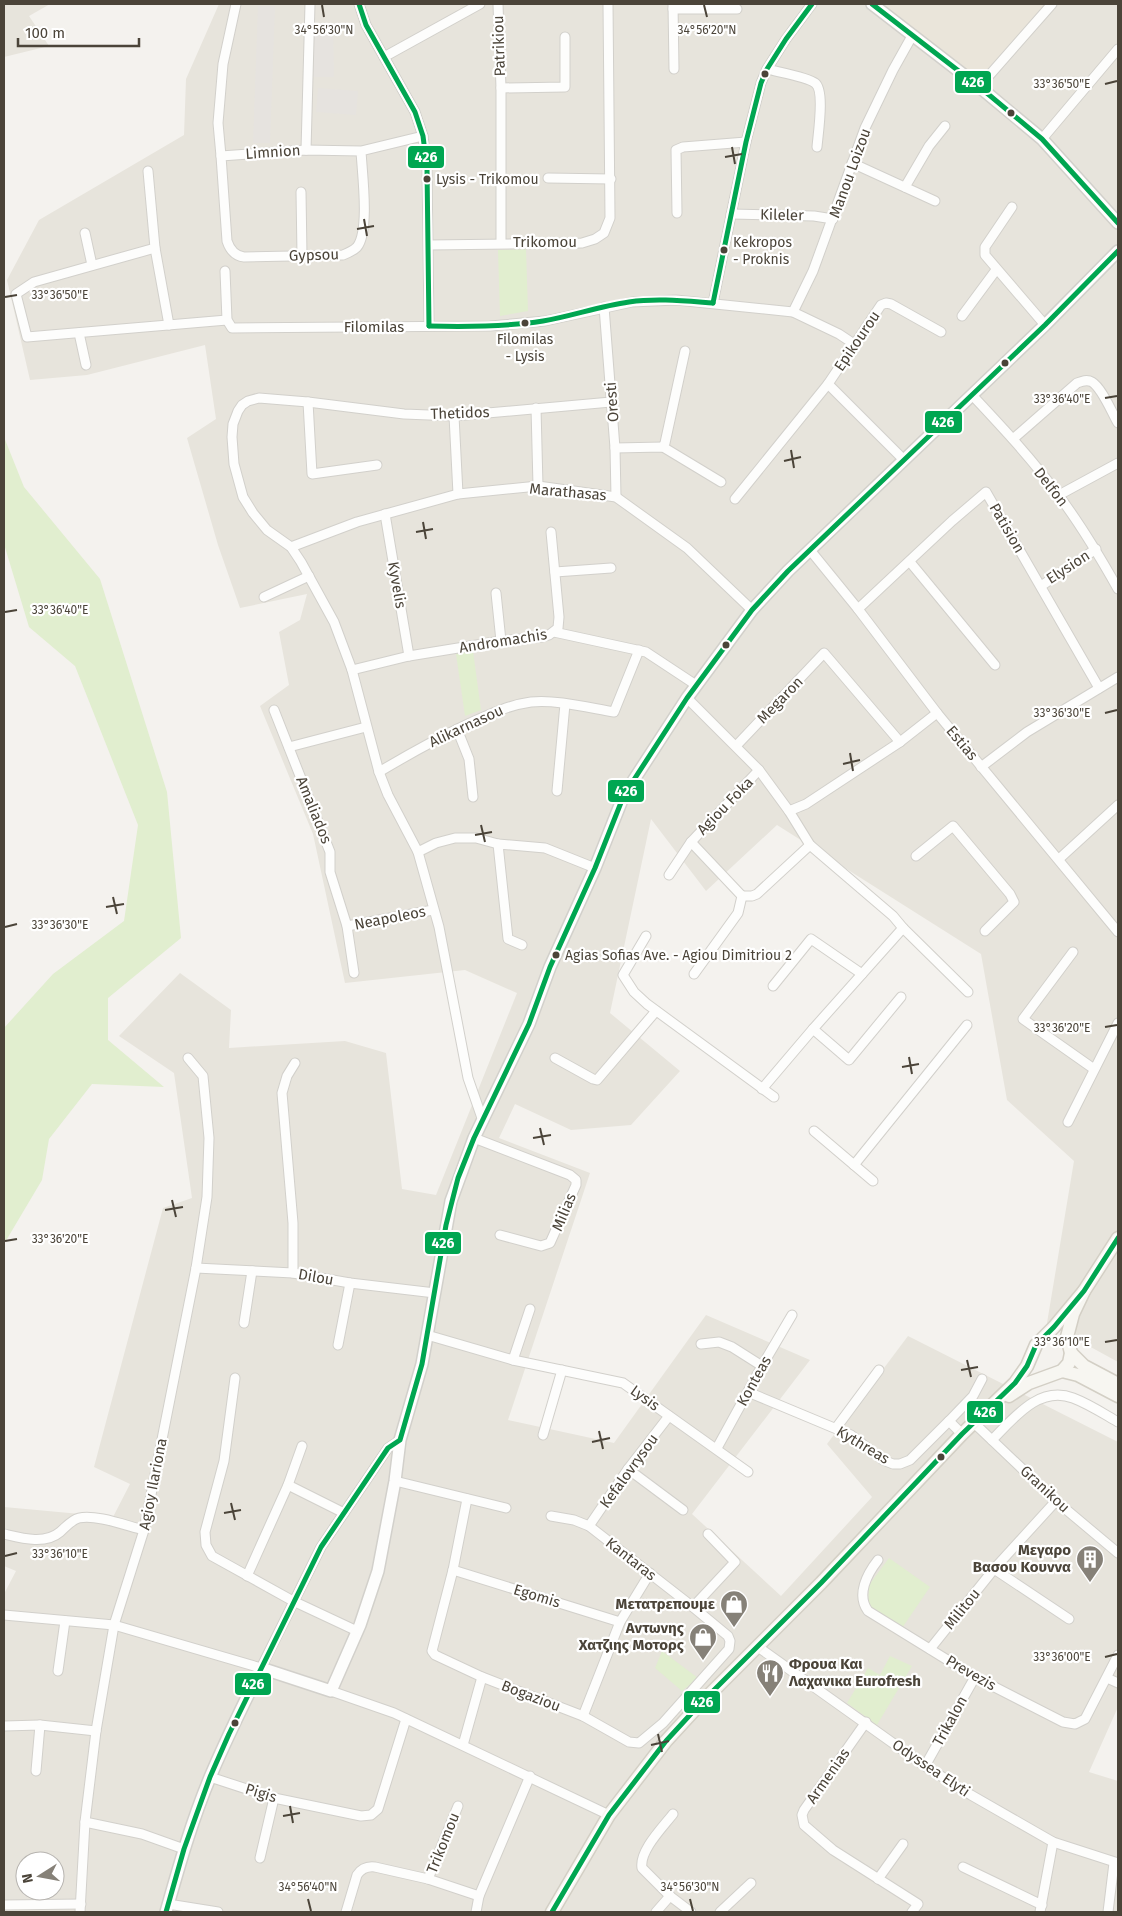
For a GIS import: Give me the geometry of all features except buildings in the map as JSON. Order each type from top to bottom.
[{"type":"main road","points":[[978,1419],[1024,1386],[1057,1372],[1069,1363],[1069,1322],[1084,1291],[1118,1238]]},
{"type":"main road","points":[[552,1912],[609,1815],[666,1741],[707,1697],[822,1583],[962,1434],[1015,1383],[1034,1354],[1036,1345],[1084,1291]]},
{"type":"main road","points":[[1043,1339],[1056,1337],[1084,1366],[1118,1384]]},
{"type":"main road","points":[[1034,1354],[1039,1367],[1078,1375],[1118,1396]]},
{"type":"street","points":[[221,156],[218,123],[223,64],[236,4]]},
{"type":"street","points":[[306,150],[310,4]]},
{"type":"street","points":[[358,4],[366,25],[415,112],[423,136],[427,168],[430,326]]},
{"type":"street","points":[[384,57],[480,4]]},
{"type":"street","name":"Patrikiou","points":[[498,4],[501,88],[501,242]]},
{"type":"street","name":"Trikomou","points":[[429,245],[501,242],[582,242],[595,239],[604,232],[609,223],[611,179],[608,4]]},
{"type":"street","points":[[713,303],[746,142],[758,94],[767,69],[812,4]]},
{"type":"street","points":[[872,4],[979,87],[1042,139],[1118,223]]},
{"type":"street","points":[[979,87],[1052,4]]},
{"type":"street","points":[[674,69],[673,6],[737,9]]},
{"type":"street","name":"Manou Loizou","points":[[793,312],[813,271],[852,163],[874,110],[912,36]]},
{"type":"street","name":"Patrikiou","points":[[501,88],[565,87],[565,37]]},
{"type":"street","points":[[1042,139],[1118,49]]},
{"type":"street","points":[[767,69],[812,81],[819,87],[821,96],[817,147]]},
{"type":"street","points":[[905,186],[929,146],[945,126]]},
{"type":"street","name":"Limnion","points":[[221,156],[306,150],[361,151],[423,136]]},
{"type":"street","points":[[677,213],[676,150],[683,147],[746,142]]},
{"type":"street","name":"Gypsou","points":[[221,156],[227,241],[238,256],[343,255],[357,246],[362,235],[364,208],[361,151]]},
{"type":"street","points":[[852,163],[935,201]]},
{"type":"street","points":[[148,171],[155,248],[169,325]]},
{"type":"street","points":[[548,178],[611,179]]},
{"type":"street","points":[[301,192],[302,255]]},
{"type":"street","points":[[1012,207],[985,247],[985,255],[1045,325]]},
{"type":"street","name":"Kileler","points":[[731,214],[833,218]]},
{"type":"street","points":[[85,233],[92,265]]},
{"type":"street","points":[[155,248],[34,282],[16,294],[27,337],[226,320],[225,271]]},
{"type":"street","points":[[332,1691],[357,1630],[378,1571],[395,1481],[400,1440],[428,1335],[451,1201],[474,1138],[530,1024],[550,967],[595,868],[624,795],[687,698],[752,610],[810,550],[1045,325],[1118,251]]},
{"type":"street","points":[[962,316],[996,270]]},
{"type":"street","name":"Filomilas","points":[[226,320],[232,328],[490,326],[528,323],[632,302],[659,300],[713,303],[793,312],[854,344]]},
{"type":"street","name":"Epikourou","points":[[735,499],[828,384],[883,303],[891,304],[941,332]]},
{"type":"street","name":"Oresti","points":[[604,307],[615,448],[616,496]]},
{"type":"street","points":[[79,333],[86,365]]},
{"type":"street","points":[[663,446],[685,351]]},
{"type":"street","points":[[1013,439],[1077,382],[1082,381],[1092,382],[1098,388],[1118,423]]},
{"type":"street","name":"Epikourou","points":[[828,384],[903,459]]},
{"type":"street","name":"Delfon","points":[[972,395],[1013,439],[1059,495],[1096,549],[1118,589]]},
{"type":"street","name":"Thetidos","points":[[291,547],[267,530],[253,513],[243,497],[234,464],[233,424],[242,405],[254,399],[265,398],[308,402],[404,414],[454,416],[611,402]]},
{"type":"street","points":[[308,402],[312,474],[377,464]]},
{"type":"street","points":[[536,408],[538,486]]},
{"type":"street","points":[[454,416],[458,494]]},
{"type":"street","points":[[615,448],[663,446],[720,482]]},
{"type":"street","points":[[1059,495],[1118,463]]},
{"type":"street","name":"Marathasas","points":[[291,547],[357,522],[458,494],[538,486],[616,496],[687,548],[752,610]]},
{"type":"street","name":"Patision","points":[[858,610],[952,521],[986,492],[1098,688]]},
{"type":"street","name":"Kyvelis","points":[[385,514],[409,656]]},
{"type":"street","name":"Andromachis","points":[[352,670],[409,656],[502,641],[542,637],[554,632],[559,624],[551,532]]},
{"type":"street","points":[[291,547],[334,622],[352,670],[379,772],[388,796],[418,852],[444,952],[468,1078],[483,1121]]},
{"type":"street","name":"Elysion","points":[[1041,586],[1096,549]]},
{"type":"street","name":"Estias","points":[[810,550],[937,713],[1118,932]]},
{"type":"street","points":[[910,562],[995,665]]},
{"type":"street","points":[[555,572],[611,568]]},
{"type":"street","points":[[264,598],[309,576]]},
{"type":"street","points":[[496,593],[502,641]]},
{"type":"street","points":[[554,632],[646,652],[696,685]]},
{"type":"street","name":"Alikarnasou","points":[[379,772],[457,729],[497,710],[514,705],[533,702],[565,704],[614,712],[639,650]]},
{"type":"street","name":"Megaron","points":[[736,746],[824,653],[900,742]]},
{"type":"street","points":[[982,767],[1027,732],[1118,677]]},
{"type":"street","points":[[687,698],[759,770],[789,811],[810,845],[893,916],[968,992]]},
{"type":"street","points":[[557,791],[565,704]]},
{"type":"street","name":"Amaliados","points":[[274,710],[330,852],[330,872],[347,926],[354,973]]},
{"type":"street","points":[[789,811],[806,804],[900,742],[937,713]]},
{"type":"street","points":[[289,747],[366,727]]},
{"type":"street","points":[[457,729],[469,759],[473,797]]},
{"type":"street","name":"Agiou Foka","points":[[669,875],[691,842],[759,770]]},
{"type":"street","points":[[1059,859],[1118,805]]},
{"type":"street","points":[[916,856],[953,826],[1010,894],[1014,902],[985,931]]},
{"type":"street","points":[[418,852],[436,843],[455,838],[476,838],[498,844],[544,848],[595,868]]},
{"type":"street","name":"Agiou Foka","points":[[691,842],[742,896]]},
{"type":"street","points":[[498,844],[508,939],[522,945]]},
{"type":"street","points":[[694,974],[738,913],[742,896],[757,894],[810,845]]},
{"type":"street","name":"Neapoleos","points":[[347,926],[433,910]]},
{"type":"street","points":[[762,1088],[904,928]]},
{"type":"street","points":[[646,936],[623,975],[634,992],[656,1011],[774,1097]]},
{"type":"street","points":[[773,986],[811,939],[862,974]]},
{"type":"street","points":[[1073,952],[1023,1019],[1094,1069]]},
{"type":"street","points":[[813,1029],[849,1060],[902,997]]},
{"type":"street","points":[[555,1058],[597,1080],[656,1011]]},
{"type":"street","points":[[1068,1122],[1118,1023]]},
{"type":"street","points":[[854,1165],[901,1104],[967,1025]]},
{"type":"street","name":"Agioy Ilariona","points":[[80,1908],[85,1822],[96,1730],[114,1626],[144,1530],[196,1268],[207,1197],[209,1138],[203,1076],[188,1058]]},
{"type":"street","points":[[293,1273],[294,1223],[282,1093],[287,1076],[295,1063]]},
{"type":"street","points":[[814,1131],[873,1181]]},
{"type":"street","name":"Milias","points":[[474,1138],[570,1175],[576,1180],[576,1185],[550,1243],[541,1246],[500,1235]]},
{"type":"street","name":"Dilou","points":[[196,1268],[293,1273],[350,1283],[435,1293]]},
{"type":"street","points":[[244,1322],[252,1271]]},
{"type":"street","points":[[338,1345],[350,1283]]},
{"type":"street","points":[[513,1360],[530,1310]]},
{"type":"street","name":"Konteas","points":[[717,1448],[792,1315]]},
{"type":"street","name":"Lysis","points":[[428,1335],[513,1360],[623,1383],[717,1448],[748,1472]]},
{"type":"street","points":[[702,1344],[719,1342],[732,1347],[762,1366]]},
{"type":"street","points":[[543,1435],[562,1370]]},
{"type":"street","points":[[836,1428],[879,1370]]},
{"type":"street","points":[[235,1378],[224,1461],[206,1532],[206,1545],[212,1556],[293,1602],[357,1630]]},
{"type":"street","name":"Kythreas","points":[[748,1392],[851,1435],[888,1463],[900,1464],[915,1456],[949,1421],[973,1396],[982,1379]]},
{"type":"street","points":[[992,1440],[1025,1408],[1047,1396],[1070,1397],[1118,1422]]},
{"type":"street","name":"Kefalovrysou","points":[[589,1526],[628,1469],[669,1416]]},
{"type":"street","name":"Granikou","points":[[978,1419],[992,1440],[1056,1501],[1118,1553]]},
{"type":"street","points":[[949,1421],[962,1434]]},
{"type":"street","points":[[218,1912],[167,1908],[184,1849],[210,1777],[229,1734],[321,1547],[388,1448],[400,1440]]},
{"type":"street","points":[[248,1576],[288,1484],[302,1446]]},
{"type":"street","points":[[628,1469],[683,1510]]},
{"type":"street","points":[[395,1481],[506,1508]]},
{"type":"street","points":[[288,1484],[344,1513]]},
{"type":"street","points":[[453,1570],[467,1499]]},
{"type":"street","name":"Militou","points":[[930,1649],[994,1569],[1056,1501]]},
{"type":"street","name":"Kantaras","points":[[551,1516],[574,1520],[589,1526],[693,1606],[728,1636],[730,1641],[729,1649],[697,1686]]},
{"type":"street","points":[[4,1534],[39,1540],[52,1538],[70,1522],[81,1517],[144,1530]]},
{"type":"street","points":[[693,1606],[735,1562],[708,1534]]},
{"type":"street","name":"Prevezis","points":[[878,1560],[870,1571],[864,1585],[862,1597],[865,1607],[878,1618],[974,1677],[1063,1722],[1075,1724],[1085,1719],[1089,1714],[1107,1678]]},
{"type":"street","points":[[994,1569],[1069,1619]]},
{"type":"street","name":"Egomis","points":[[453,1570],[620,1622]]},
{"type":"street","name":"Bogaziou","points":[[453,1570],[432,1651],[439,1658],[482,1677],[583,1716],[629,1742],[636,1743],[644,1740],[697,1686]]},
{"type":"street","points":[[583,1716],[620,1622],[650,1574]]},
{"type":"street","points":[[4,1615],[114,1626],[261,1668],[332,1691],[406,1719],[609,1815]]},
{"type":"street","points":[[58,1671],[65,1621]]},
{"type":"street","name":"Odyssea Elyti","points":[[758,1647],[866,1722],[925,1766],[971,1795],[1053,1842],[1116,1863]]},
{"type":"street","points":[[1118,1655],[1107,1678],[1118,1683]]},
{"type":"street","points":[[463,1745],[482,1677]]},
{"type":"street","name":"Trikalon","points":[[925,1766],[974,1677]]},
{"type":"street","points":[[697,1686],[707,1697]]},
{"type":"street","name":"Pigis","points":[[210,1777],[274,1798],[361,1816],[371,1815],[378,1809],[406,1719]]},
{"type":"street","name":"Armenias","points":[[866,1722],[802,1815],[804,1825],[833,1850],[878,1879],[915,1908]]},
{"type":"street","points":[[4,1726],[40,1725],[96,1730]]},
{"type":"street","points":[[36,1771],[40,1725]]},
{"type":"street","points":[[476,1912],[479,1896],[530,1776]]},
{"type":"street","points":[[260,1858],[274,1798]]},
{"type":"street","name":"Trikomou","points":[[428,1879],[458,1806]]},
{"type":"street","points":[[673,1814],[643,1854],[642,1868],[670,1896],[691,1912]]},
{"type":"street","points":[[85,1822],[142,1834],[184,1849]]},
{"type":"street","points":[[963,1867],[1041,1909],[1053,1842]]},
{"type":"street","points":[[878,1879],[903,1844]]},
{"type":"street","points":[[1108,1912],[1116,1863]]},
{"type":"street","name":"Trikomou","points":[[346,1912],[355,1879],[364,1868],[375,1867],[428,1879],[479,1896]]},
{"type":"street","points":[[720,1912],[751,1883]]},
{"type":"street","points":[[656,1912],[670,1896]]},
{"type":"street","points":[[9,1907],[80,1908]]},
{"type":"shaded area","points":[[4,4],[50,4],[29,16],[49,46],[4,57]]},
{"type":"shaded area","points":[[219,4],[1118,4],[1118,1362],[1047,1323],[1074,1161],[1007,1100],[981,954],[777,825],[706,891],[651,819],[610,1013],[680,1071],[631,1125],[571,1130],[515,1104],[499,1138],[590,1173],[508,1420],[614,1443],[706,1315],[810,1360],[692,1514],[781,1596],[872,1497],[827,1444],[908,1336],[1118,1442],[1118,1707],[1089,1772],[1118,1781],[1118,1912],[4,1912],[4,1594],[16,1571],[4,1566],[4,1507],[113,1517],[130,1484],[94,1467],[163,1208],[192,1198],[174,1073],[119,1036],[180,973],[231,1010],[229,1048],[345,1041],[386,1053],[402,1189],[436,1195],[517,993],[465,970],[345,983],[313,834],[260,706],[289,685],[279,632],[300,620],[307,594],[240,608],[218,545],[187,438],[216,419],[205,345],[87,375],[30,380],[7,280],[39,220],[184,135],[186,79]]},
{"type":"shaded area","points":[[881,4],[1047,4],[982,75],[970,77]]},
{"type":"shaded area","points":[[258,6],[275,6],[270,143],[253,143]]},
{"type":"shaded area","points":[[313,26],[333,26],[334,77],[313,77]]},
{"type":"shaded area","points":[[318,88],[358,91],[356,115],[316,112]]},
{"type":"green space","points":[[526,249],[528,311],[500,316],[498,250]]},
{"type":"green space","points":[[4,437],[24,487],[100,579],[167,792],[181,938],[108,998],[108,1040],[164,1087],[92,1084],[49,1139],[42,1180],[4,1244],[4,1028],[53,974],[124,921],[138,825],[75,666],[29,627],[4,544]]},
{"type":"green space","points":[[473,651],[481,710],[465,716],[456,654]]},
{"type":"green space","points":[[889,1558],[930,1587],[900,1631],[868,1606],[869,1585]]},
{"type":"green space","points":[[662,1651],[698,1678],[682,1691],[655,1668]]},
{"type":"green space","points":[[890,1656],[912,1666],[877,1725],[847,1703],[868,1668],[880,1675]]},
{"type":"transit line","name":"426","points":[[359,4],[366,25],[415,112],[423,136],[427,168],[429,326]]},
{"type":"transit line","name":"426","points":[[713,303],[746,142],[761,83],[767,69],[786,39],[812,4]]},
{"type":"transit line","name":"426","points":[[872,4],[982,89],[1042,139],[1118,223]]},
{"type":"transit line","name":"426","points":[[166,1912],[184,1849],[210,1777],[229,1734],[321,1547],[388,1448],[400,1440],[422,1364],[446,1225],[458,1178],[474,1138],[529,1024],[550,967],[595,868],[624,795],[687,698],[752,610],[788,571],[1045,325],[1118,251]]},
{"type":"transit line","name":"426","points":[[429,326],[486,326],[529,323],[618,304],[650,300],[713,303]]},
{"type":"transit line","name":"426","points":[[552,1912],[609,1815],[666,1741],[700,1704],[821,1583],[962,1434],[1015,1383],[1027,1366],[1036,1345],[1084,1291],[1118,1238]]},
{"type":"place","name":"Lysis - Trikomou","points":[[427,179]]},
{"type":"place","name":"Kekropos - Proknis","points":[[724,250]]},
{"type":"place","name":"Filomilas - Lysis","points":[[525,323]]},
{"type":"place","name":"Agias Sofias Ave. - Agiou Dimitriou 2","points":[[556,955]]},
{"type":"place","name":"Μεγαρο Βασου Κουννα","points":[[1090,1583]]},
{"type":"place","name":"Μετατρεπουμε","points":[[734,1628]]},
{"type":"place","name":"Αντωνης Χατζιης Μοτορς","points":[[703,1661]]},
{"type":"place","name":"Φρουα Και Λαχανικα Eurofresh","points":[[770,1697]]}]
